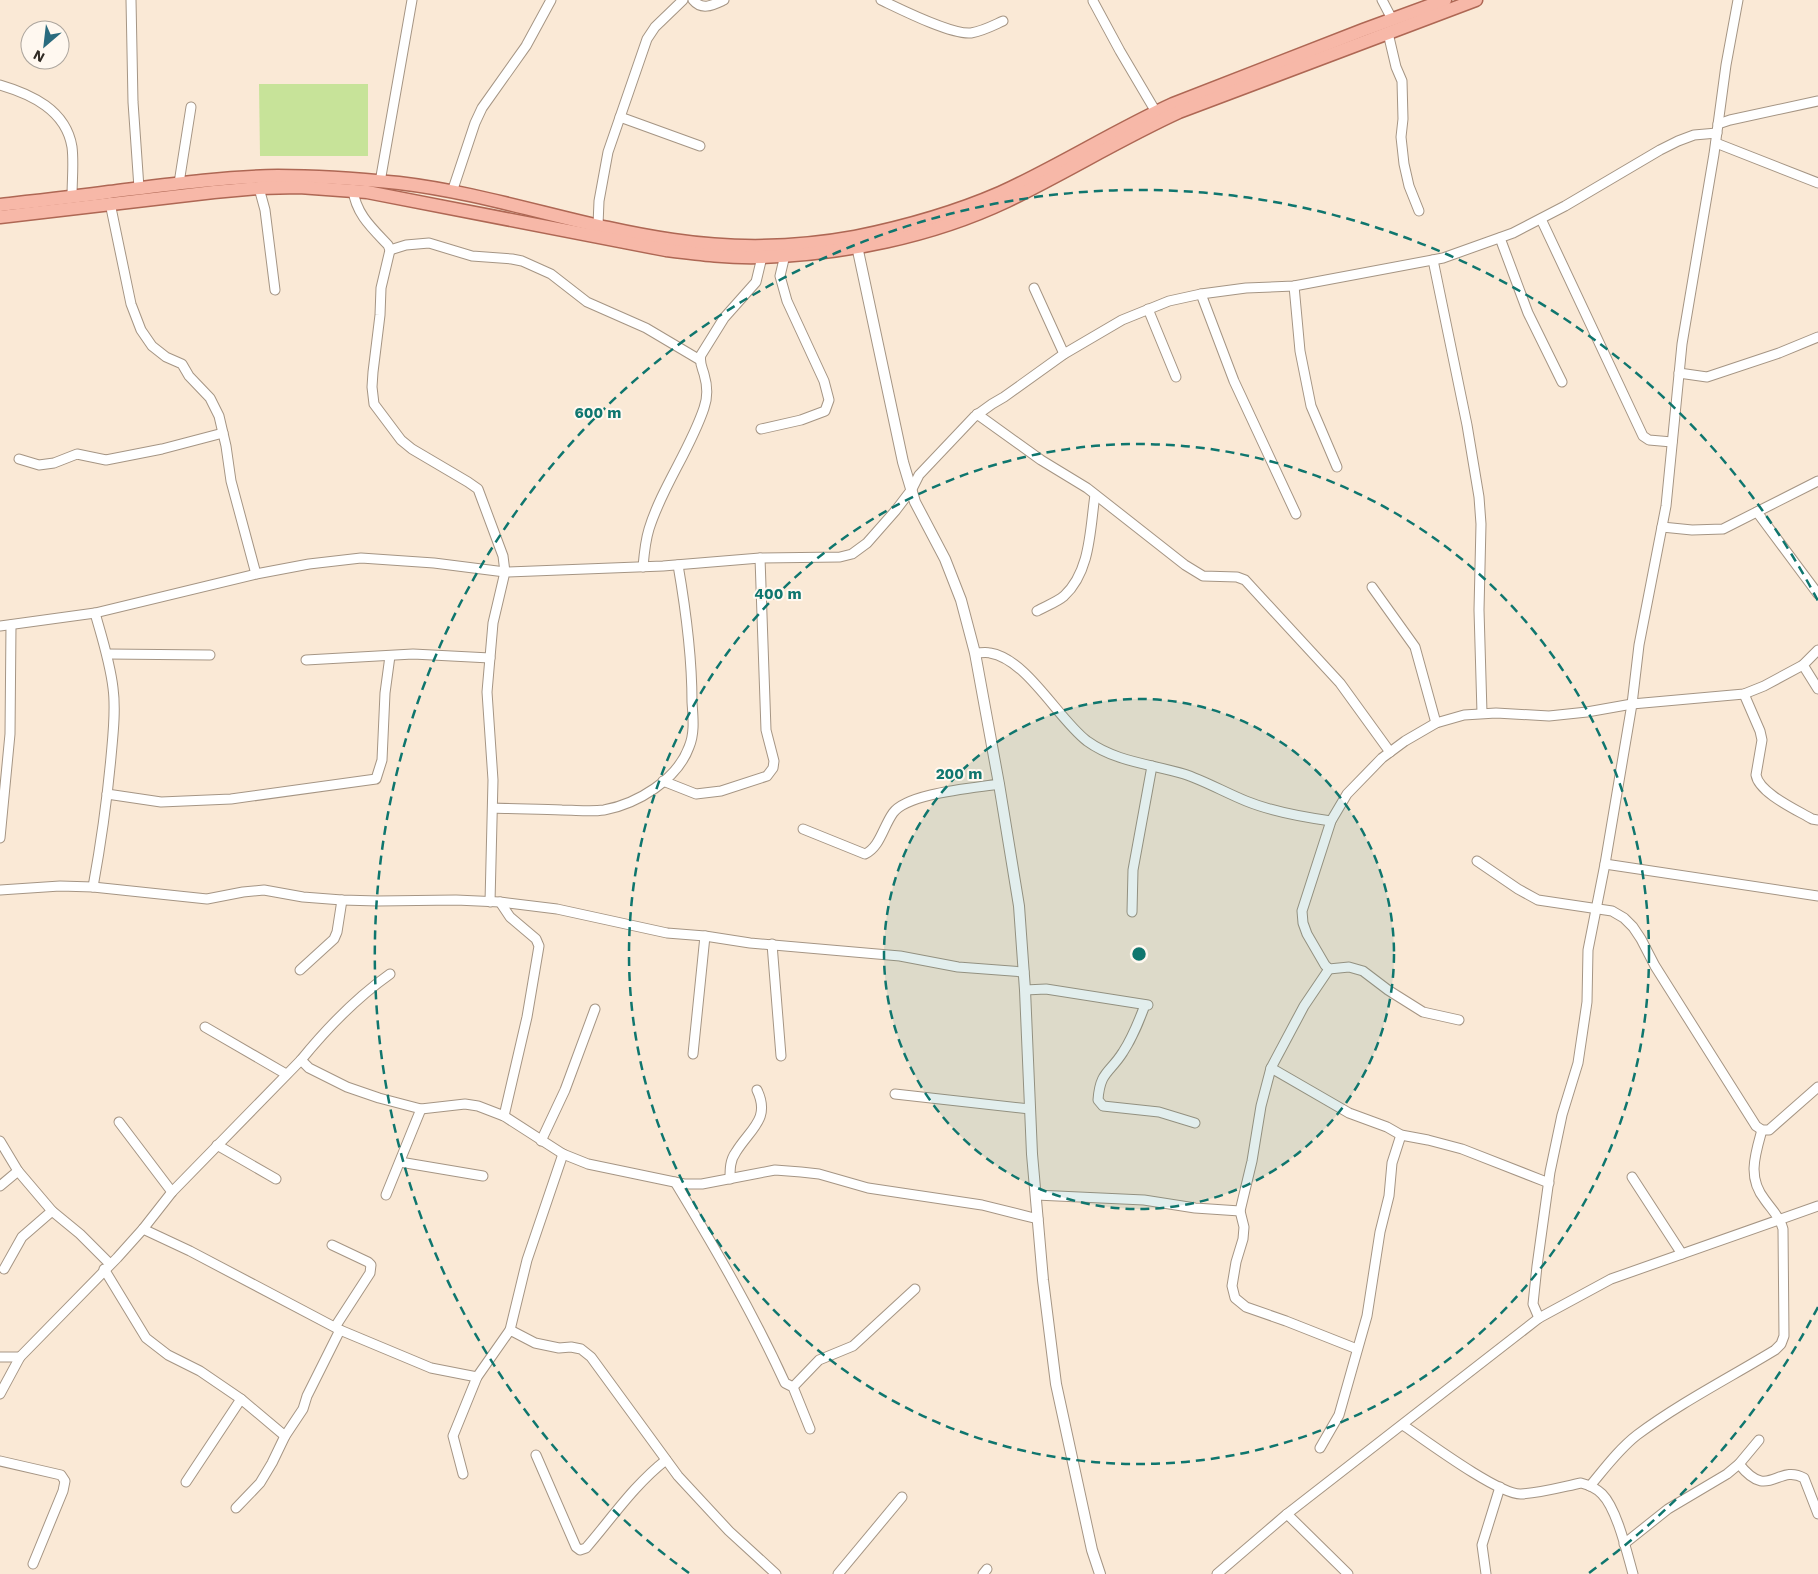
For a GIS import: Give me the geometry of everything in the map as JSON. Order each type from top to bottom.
[{"type":"main road","points":[[0,217],[110,203],[258,188],[299,187],[352,190],[430,203],[666,250],[708,255],[762,256],[810,253],[907,237],[1006,202],[1152,124],[1179,112],[1476,0]]},
{"type":"main road","points":[[0,205],[179,183],[276,176],[318,176],[401,184],[493,199],[598,225],[672,240],[734,246],[755,246],[853,237],[951,212],[997,194],[1156,112],[1441,1]]},
{"type":"street","points":[[131,0],[139,188]]},
{"type":"street","points":[[380,182],[412,0]]},
{"type":"street","points":[[452,192],[475,123],[482,108],[526,46],[551,0]]},
{"type":"street","points":[[598,225],[599,201],[608,152],[647,39],[655,27],[683,0]]},
{"type":"street","points":[[693,0],[702,6],[710,6],[724,0]]},
{"type":"street","points":[[881,0],[947,28],[968,33],[983,31],[1003,20]]},
{"type":"street","points":[[1382,0],[1392,19]]},
{"type":"street","points":[[1539,1318],[1533,1304],[1536,1266],[1562,1115],[1578,1063],[1586,1002],[1588,950],[1605,864],[1632,704],[1639,645],[1666,506],[1682,344],[1738,0]]},
{"type":"street","points":[[1094,1],[1120,51],[1156,112]]},
{"type":"street","points":[[1388,32],[1396,67],[1402,81],[1404,164],[1409,186],[1419,211]]},
{"type":"street","points":[[0,84],[25,92],[39,100],[48,107],[67,132],[72,156],[72,197]]},
{"type":"street","points":[[0,626],[95,613],[256,574],[309,564],[361,558],[434,563],[505,572],[643,567],[760,558],[840,557],[852,554],[867,543],[896,510],[912,489],[919,475],[977,414],[1064,354],[1122,320],[1169,301],[1202,294],[1246,288],[1294,286],[1433,260],[1500,238],[1541,219],[1678,141],[1717,129],[1730,120],[1818,101]]},
{"type":"street","points":[[179,183],[191,107]]},
{"type":"street","points":[[620,117],[700,146]]},
{"type":"street","points":[[1716,143],[1818,183]]},
{"type":"street","points":[[258,188],[265,210],[275,290]]},
{"type":"street","points":[[352,190],[356,207],[363,219],[388,245],[390,250],[382,288],[373,372],[374,404],[401,440],[478,490],[499,544],[505,572],[493,623],[488,692],[493,780],[490,902]]},
{"type":"street","points":[[110,203],[131,304],[141,330],[152,346],[166,357],[182,364],[189,376],[210,398],[219,416],[231,481],[256,574]]},
{"type":"street","points":[[1541,219],[1643,436],[1649,440],[1672,442]]},
{"type":"street","points":[[1500,238],[1528,313],[1562,382]]},
{"type":"street","points":[[390,250],[406,245],[429,243],[472,256],[522,261],[551,274],[587,302],[646,328],[700,360]]},
{"type":"street","points":[[857,246],[903,462],[915,502],[945,559],[961,600],[975,653],[999,784],[1019,906],[1036,1195],[1043,1280],[1056,1384],[1092,1550],[1100,1574]]},
{"type":"street","points":[[761,429],[801,420],[825,411],[828,404],[824,382],[787,301],[780,276],[785,255]]},
{"type":"street","points":[[643,567],[649,529],[667,487],[692,441],[705,406],[705,384],[700,360],[706,346],[724,318],[756,282],[762,256]]},
{"type":"street","points":[[1433,260],[1479,497],[1481,524],[1479,610],[1482,713]]},
{"type":"street","points":[[1294,286],[1300,351],[1311,406],[1337,467]]},
{"type":"street","points":[[1034,288],[1064,354]]},
{"type":"street","points":[[1202,294],[1234,382],[1296,514]]},
{"type":"street","points":[[1148,309],[1176,377]]},
{"type":"street","points":[[1679,373],[1708,376],[1780,353],[1818,337]]},
{"type":"street","points":[[977,414],[1041,460],[1095,495],[1185,565],[1203,576],[1237,576],[1245,580],[1340,683],[1390,752]]},
{"type":"street","points":[[19,459],[39,465],[54,464],[78,454],[106,460],[142,454],[223,433]]},
{"type":"street","points":[[1662,527],[1692,530],[1723,529],[1818,482]]},
{"type":"street","points":[[1037,611],[1063,597],[1078,581],[1086,555],[1095,495]]},
{"type":"street","points":[[1758,512],[1818,594]]},
{"type":"street","points":[[663,781],[696,794],[721,790],[767,776],[773,768],[774,761],[766,730],[760,558]]},
{"type":"street","points":[[493,808],[602,810],[635,801],[674,772],[685,758],[693,731],[692,669],[687,616],[678,565]]},
{"type":"street","points":[[1372,587],[1415,647],[1436,723]]},
{"type":"street","points":[[93,886],[104,825],[113,738],[113,690],[107,654],[95,613]]},
{"type":"street","points":[[0,838],[3,762],[10,734],[11,625]]},
{"type":"street","points":[[1329,969],[1307,934],[1303,923],[1302,911],[1331,821],[1347,794],[1405,740],[1436,723],[1464,715],[1482,713],[1549,716],[1632,704],[1744,694],[1764,686],[1803,665],[1818,650]]},
{"type":"street","points":[[975,653],[990,653],[1004,658],[1020,670],[1071,726],[1087,741],[1107,753],[1186,774],[1226,793],[1275,811],[1299,817],[1331,821]]},
{"type":"street","points":[[107,654],[210,655]]},
{"type":"street","points":[[306,660],[413,654],[490,658]]},
{"type":"street","points":[[107,794],[161,802],[231,799],[376,779],[382,760],[385,693],[390,656]]},
{"type":"street","points":[[1803,665],[1818,690]]},
{"type":"street","points":[[1744,694],[1762,740],[1756,775],[1757,781],[1779,800],[1812,819],[1818,820]]},
{"type":"street","points":[[1132,912],[1134,870],[1152,766]]},
{"type":"street","points":[[804,829],[865,854],[872,851],[893,813],[901,805],[915,798],[999,784]]},
{"type":"street","points":[[1477,861],[1518,889],[1538,900],[1612,911],[1624,918],[1633,927],[1655,966],[1756,1126],[1762,1130],[1769,1130],[1818,1087]]},
{"type":"street","points":[[1605,864],[1818,896]]},
{"type":"street","points":[[0,890],[93,886],[207,900],[243,892],[264,890],[303,897],[342,900],[500,902],[557,909],[667,933],[900,956],[958,967],[1024,972]]},
{"type":"street","points":[[300,970],[334,939],[337,932],[342,900]]},
{"type":"street","points":[[500,902],[510,916],[536,939],[539,946],[527,1017],[504,1116]]},
{"type":"street","points":[[693,1054],[705,936]]},
{"type":"street","points":[[772,944],[780,1056]]},
{"type":"street","points":[[1329,969],[1349,967],[1363,971],[1388,990],[1423,1012],[1459,1020]]},
{"type":"street","points":[[1329,969],[1304,1006],[1271,1068],[1261,1106],[1252,1161],[1240,1211],[1244,1227],[1243,1240],[1236,1262],[1232,1286],[1235,1298],[1246,1307],[1357,1349]]},
{"type":"street","points":[[0,1394],[20,1357],[144,1229],[172,1192],[301,1060],[320,1036],[353,1003],[390,974]]},
{"type":"street","points":[[1025,990],[1046,989],[1147,1005],[1133,1036],[1122,1054],[1101,1079],[1098,1100],[1103,1106],[1159,1112],[1195,1123]]},
{"type":"street","points":[[541,1141],[566,1090],[595,1009]]},
{"type":"street","points":[[205,1028],[286,1074]]},
{"type":"street","points":[[301,1060],[309,1068],[347,1087],[420,1109],[465,1104],[478,1106],[504,1116],[563,1154],[588,1164],[675,1182],[702,1184],[776,1170],[801,1172],[868,1188],[982,1205],[1038,1219]]},
{"type":"street","points":[[1271,1068],[1349,1113],[1387,1127],[1401,1135],[1462,1148],[1549,1183]]},
{"type":"street","points":[[730,1179],[731,1163],[735,1153],[762,1113],[762,1101],[757,1090]]},
{"type":"street","points":[[895,1094],[1030,1109]]},
{"type":"street","points":[[386,1195],[420,1109]]},
{"type":"street","points":[[119,1122],[172,1192]]},
{"type":"street","points":[[1590,1486],[1623,1447],[1637,1435],[1775,1350],[1781,1344],[1784,1336],[1783,1229],[1780,1219],[1758,1192],[1753,1168],[1762,1130]]},
{"type":"street","points":[[1320,1448],[1339,1415],[1367,1316],[1392,1164],[1401,1135]]},
{"type":"street","points":[[0,1141],[18,1171],[52,1211],[80,1234],[107,1267],[146,1338],[168,1355],[200,1372],[241,1399],[285,1436]]},
{"type":"street","points":[[217,1145],[276,1178]]},
{"type":"street","points":[[463,1474],[452,1436],[477,1377],[510,1330],[527,1260],[563,1154]]},
{"type":"street","points":[[400,1162],[483,1176]]},
{"type":"street","points":[[0,1186],[18,1171]]},
{"type":"street","points":[[1632,1177],[1682,1254]]},
{"type":"street","points":[[675,1182],[748,1306],[786,1383],[793,1388],[810,1429]]},
{"type":"street","points":[[1036,1195],[1144,1200],[1195,1208],[1240,1211]]},
{"type":"street","points":[[1224,1572],[1287,1514],[1539,1318],[1611,1279],[1818,1206]]},
{"type":"street","points":[[4,1269],[22,1237],[52,1211]]},
{"type":"street","points":[[144,1229],[338,1328],[431,1368],[477,1377]]},
{"type":"street","points":[[236,1508],[260,1483],[272,1463],[285,1436],[302,1409],[338,1328],[370,1273],[371,1268],[368,1262],[332,1246]]},
{"type":"street","points":[[793,1388],[819,1360],[853,1346],[915,1289]]},
{"type":"street","points":[[510,1330],[535,1343],[559,1348],[571,1347],[581,1349],[591,1357],[678,1476],[729,1531],[776,1574]]},
{"type":"street","points":[[0,1357],[20,1357]]},
{"type":"street","points":[[186,1482],[241,1399]]},
{"type":"street","points":[[1403,1425],[1482,1478],[1510,1493],[1521,1494],[1582,1483],[1590,1486],[1602,1494],[1611,1507],[1633,1574]]},
{"type":"street","points":[[1624,1544],[1668,1509],[1727,1474],[1759,1440]]},
{"type":"street","points":[[536,1455],[576,1547],[580,1550],[586,1548],[642,1480],[666,1460]]},
{"type":"street","points":[[0,1461],[61,1475],[65,1481],[63,1491],[34,1564]]},
{"type":"street","points":[[1738,1464],[1748,1476],[1765,1482],[1797,1474],[1804,1478],[1818,1514]]},
{"type":"street","points":[[1486,1574],[1482,1546],[1500,1487]]},
{"type":"street","points":[[838,1574],[902,1497]]},
{"type":"street","points":[[1287,1514],[1348,1574]]},
{"type":"green space","points":[[259,84],[368,84],[368,156],[260,156]]}]
